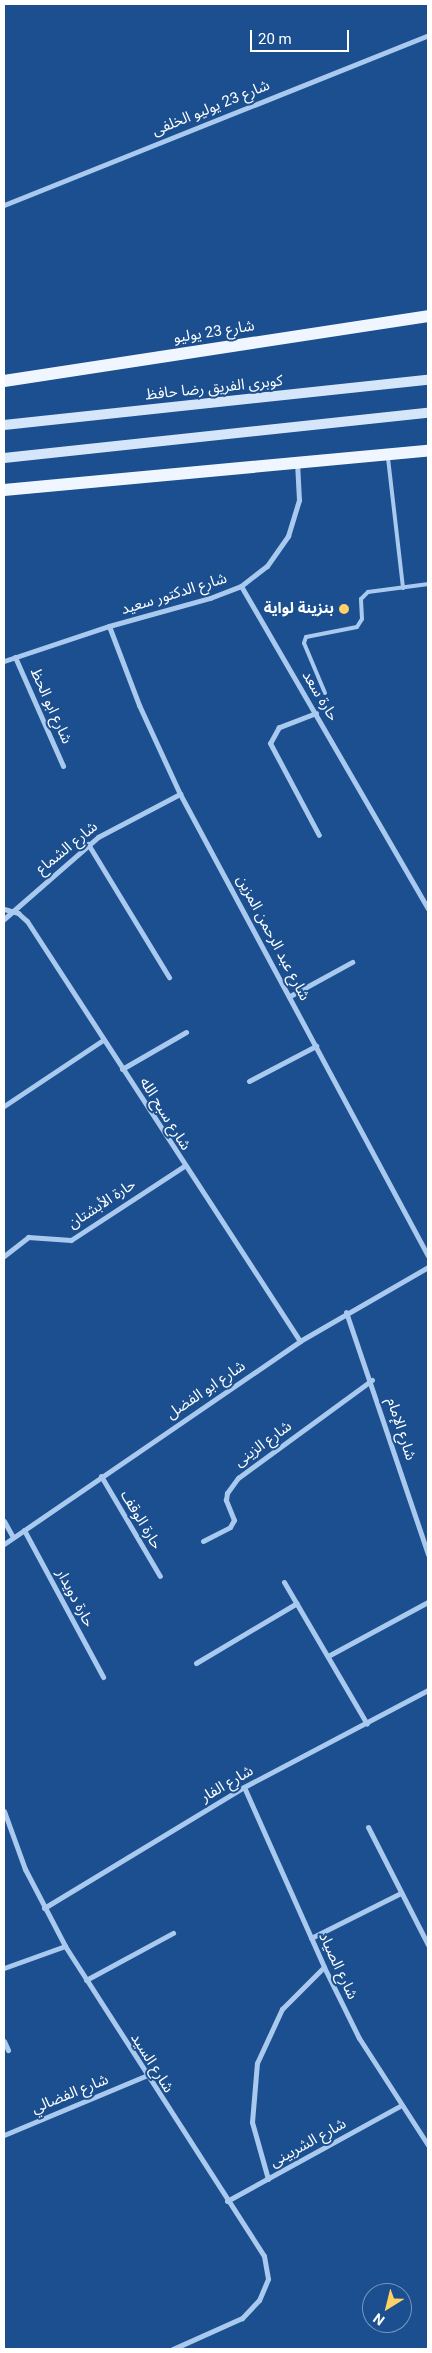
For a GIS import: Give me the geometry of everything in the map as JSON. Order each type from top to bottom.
[{"type":"main road","name":"شارع 23 يوليو","points":[[4,381],[428,316]]},
{"type":"main road","name":"كوبرى الفريق رضا حافظ","points":[[4,425],[428,380]]},
{"type":"main road","points":[[4,458],[428,413]]},
{"type":"main road","points":[[4,490],[428,451]]},
{"type":"street","name":"شارع 23 يوليو الخلفى","points":[[4,205],[428,35]]},
{"type":"street","name":"شارع الدكتور سعيد","points":[[4,661],[109,626],[210,598],[241,586],[267,566],[288,536],[299,500],[297,462]]},
{"type":"street","name":"حارة سعد","points":[[241,586],[378,819],[428,909]]},
{"type":"street","name":"شارع عبد الرحمن المزين","points":[[109,626],[139,705],[180,794],[428,1256]]},
{"type":"street","name":"شارع ابو الحظ","points":[[15,657],[64,766]]},
{"type":"street","points":[[316,713],[279,728],[270,743],[319,835]]},
{"type":"street","name":"شارع الشماع","points":[[4,919],[88,844],[118,825],[180,794]]},
{"type":"street","points":[[88,844],[169,977]]},
{"type":"street","points":[[4,909],[14,911]]},
{"type":"street","name":"شارع سبح الله","points":[[14,911],[27,921],[184,1166],[300,1341]]},
{"type":"street","points":[[290,996],[352,962]]},
{"type":"street","points":[[122,1069],[186,1032]]},
{"type":"street","points":[[4,1106],[103,1040]]},
{"type":"street","points":[[249,1081],[316,1046]]},
{"type":"street","name":"حارة الأبشتان","points":[[4,1256],[33,1235],[55,1241],[71,1240],[184,1166]]},
{"type":"street","name":"شارع ابو الفضل","points":[[4,1544],[300,1341],[346,1312],[428,1267]]},
{"type":"street","name":"شارع الإمام","points":[[346,1312],[372,1380],[428,1554]]},
{"type":"street","name":"شارع الزينى","points":[[203,1541],[230,1527],[234,1520],[226,1500],[227,1493],[238,1478],[372,1380]]},
{"type":"street","name":"حارة الوقف","points":[[101,1476],[160,1576]]},
{"type":"street","points":[[4,1521],[13,1538]]},
{"type":"street","name":"حارة دويدار","points":[[24,1530],[103,1677]]},
{"type":"street","points":[[284,1582],[366,1724]]},
{"type":"street","points":[[328,1656],[428,1602]]},
{"type":"street","points":[[196,1663],[296,1603]]},
{"type":"street","name":"شارع الفار","points":[[44,1908],[244,1787],[428,1690]]},
{"type":"street","name":"شارع الصياد","points":[[244,1787],[324,1967],[359,2038],[400,2106],[428,2145]]},
{"type":"street","name":"شارع السيد","points":[[4,1811],[6,1829],[44,1908],[65,1946],[146,2076],[264,2256],[268,2279],[259,2300],[242,2318],[173,2349]]},
{"type":"street","points":[[368,1827],[428,1945]]},
{"type":"street","points":[[311,1938],[402,1893]]},
{"type":"street","points":[[86,1980],[173,1932]]},
{"type":"street","points":[[4,1968],[65,1946]]},
{"type":"street","points":[[268,2179],[252,2122],[257,2063],[282,2009],[324,1967]]},
{"type":"street","points":[[4,2041],[8,2050]]},
{"type":"street","name":"شارع الفضالي","points":[[4,2135],[146,2076]]},
{"type":"street","name":"شارع الشربينى","points":[[227,2201],[400,2106]]},
{"type":"lane","points":[[387,456],[403,588]]},
{"type":"lane","points":[[325,692],[304,643],[306,637],[353,629],[360,624],[365,594],[428,584]]},
{"type":"place","name":"بنزينة لواية","points":[[344,609]]}]
